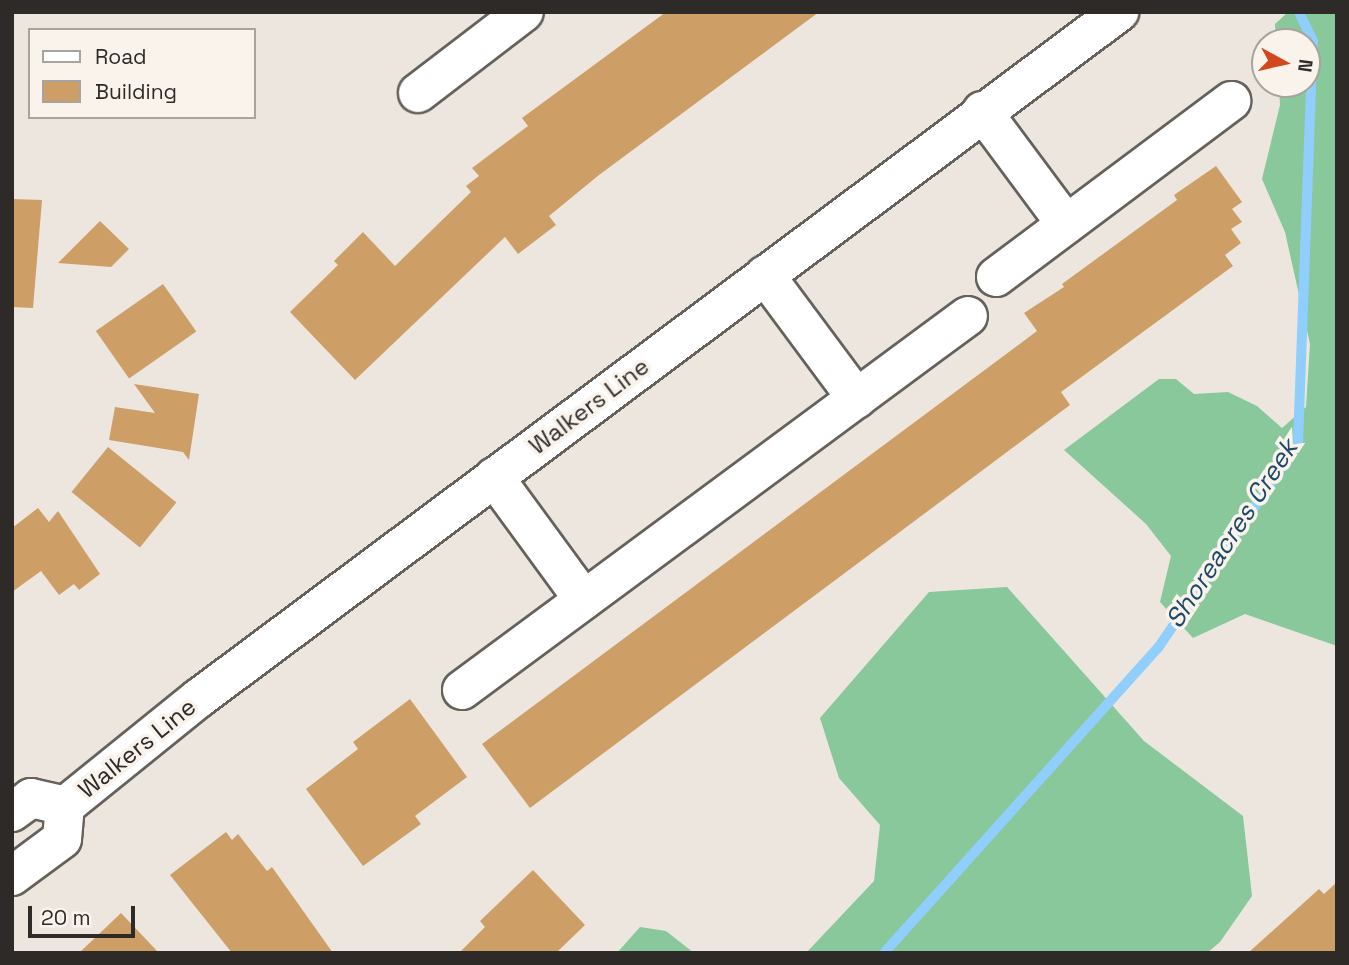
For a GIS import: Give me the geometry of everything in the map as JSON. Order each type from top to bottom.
[{"type":"main road","points":[[418,93],[524,12]]},
{"type":"main road","name":"Walkers Line","points":[[12,876],[62,839],[65,806],[200,698],[982,111],[1119,12]]},
{"type":"main road","points":[[996,277],[1231,101]]},
{"type":"main road","points":[[982,111],[1066,224]]},
{"type":"main road","points":[[765,275],[857,398]]},
{"type":"main road","points":[[462,690],[968,316]]},
{"type":"main road","points":[[494,477],[584,600]]},
{"type":"main road","name":"Walkers Line","points":[[12,812],[31,798],[65,806]]},
{"type":"green space","points":[[1288,12],[1337,12],[1337,646],[1245,614],[1193,638],[1160,602],[1171,556],[1146,524],[1064,450],[1159,379],[1176,379],[1194,394],[1228,392],[1257,406],[1282,428],[1306,407],[1310,344],[1285,232],[1262,179],[1280,98],[1321,98],[1321,28],[1275,28],[1275,24]]},
{"type":"green space","points":[[1007,587],[1144,741],[1243,816],[1252,896],[1220,942],[1207,953],[806,953],[874,881],[880,825],[839,778],[820,718],[929,592]]},
{"type":"green space","points":[[640,927],[666,931],[694,953],[617,953]]},
{"type":"building","points":[[666,12],[819,12],[599,175],[549,216],[556,225],[518,254],[505,237],[355,380],[290,312],[338,265],[334,261],[363,232],[395,266],[471,192],[466,186],[479,176],[472,168],[528,126],[522,118]]},
{"type":"building","points":[[1216,166],[1242,202],[1232,209],[1242,222],[1231,229],[1241,243],[1225,255],[1233,266],[1061,392],[1070,405],[530,808],[482,744],[1037,331],[1024,313],[1064,287],[1062,284],[1177,200],[1174,195]]},
{"type":"building","points":[[12,199],[42,200],[33,308],[12,307]]},
{"type":"building","points":[[100,221],[129,249],[111,267],[58,263]]},
{"type":"building","points":[[163,284],[196,332],[129,379],[96,331]]},
{"type":"building","points":[[134,384],[199,394],[189,460],[183,452],[109,440],[115,407],[155,413]]},
{"type":"building","points":[[108,447],[176,502],[140,547],[71,492]]},
{"type":"building","points":[[38,508],[49,522],[58,511],[100,574],[79,590],[74,584],[59,595],[41,571],[12,592],[12,528]]},
{"type":"building","points":[[410,699],[467,777],[415,816],[421,824],[363,866],[306,789],[358,749],[353,742]]},
{"type":"building","points":[[226,832],[232,840],[238,834],[267,871],[272,867],[333,953],[232,953],[170,875]]},
{"type":"building","points":[[533,870],[585,925],[556,953],[459,953],[485,927],[480,921]]},
{"type":"building","points":[[1337,882],[1337,953],[1248,953],[1319,889],[1324,894]]},
{"type":"building","points":[[121,913],[159,953],[79,953]]},
{"type":"waterway","name":"Shoreacres Creek","points":[[884,953],[1158,648],[1298,443],[1313,41],[1299,12]]}]
